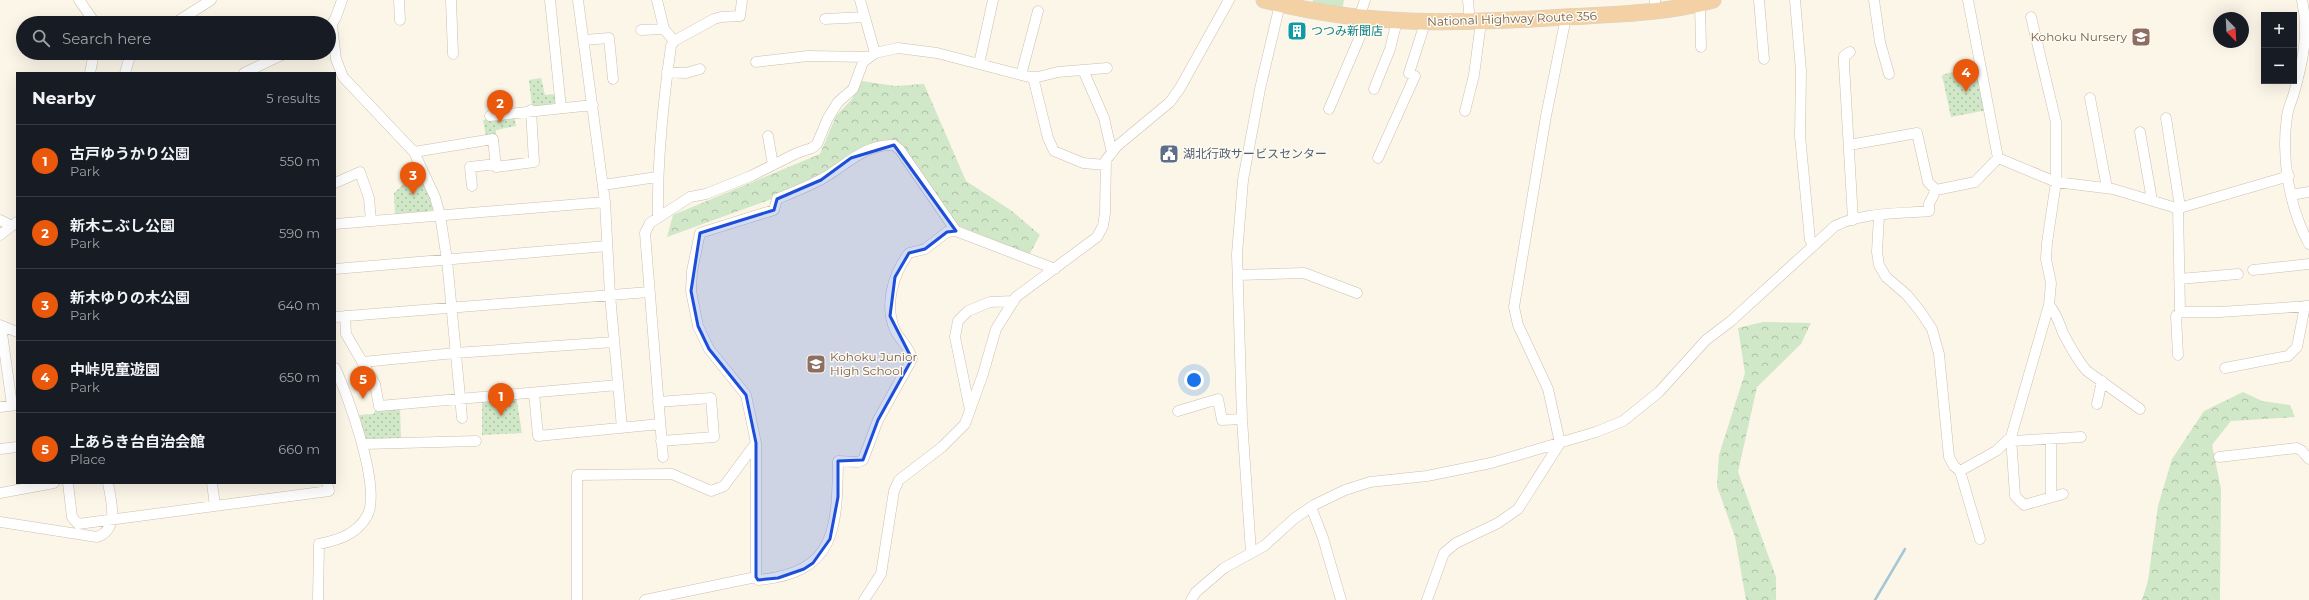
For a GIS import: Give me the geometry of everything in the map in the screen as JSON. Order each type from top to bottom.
[{"type":"highway","name":"National Highway Route 356","points":[[1264,0],[1363,19],[1425,23],[1566,17],[1655,6],[1696,3]]},
{"type":"street","points":[[79,0],[90,16]]},
{"type":"street","points":[[186,16],[211,0]]},
{"type":"street","points":[[335,16],[342,0]]},
{"type":"street","points":[[399,0],[400,20]]},
{"type":"street","points":[[451,0],[453,54]]},
{"type":"street","points":[[550,0],[561,108]]},
{"type":"street","points":[[578,0],[605,202],[610,295],[622,428]]},
{"type":"street","points":[[657,0],[664,29],[674,41]]},
{"type":"street","points":[[658,218],[657,177],[663,103],[672,46],[674,41],[714,19],[740,16],[742,0]]},
{"type":"street","points":[[859,0],[865,17],[871,55]]},
{"type":"street","points":[[980,64],[993,0]]},
{"type":"street","points":[[864,600],[881,574],[894,491],[899,480],[942,447],[965,424],[983,374],[996,329],[1014,301],[1098,237],[1103,226],[1106,160],[1173,97],[1229,0]]},
{"type":"street","points":[[1329,109],[1363,19],[1364,0]]},
{"type":"street","points":[[1465,111],[1474,75],[1476,22],[1468,0]]},
{"type":"street","points":[[1758,0],[1764,59]]},
{"type":"street","points":[[1795,0],[1801,71],[1800,136],[1810,240],[1813,244]]},
{"type":"street","points":[[1874,0],[1880,42],[1889,74]]},
{"type":"street","points":[[1968,0],[1998,158]]},
{"type":"street","points":[[2302,0],[2307,27],[2307,41],[2287,116],[2286,159],[2293,206],[2309,244]]},
{"type":"street","points":[[1696,3],[1700,47]]},
{"type":"street","points":[[1251,553],[1242,419],[1237,254],[1243,180],[1260,89],[1280,4]]},
{"type":"street","points":[[1021,75],[1038,11]]},
{"type":"street","points":[[824,19],[865,17]]},
{"type":"street","points":[[1428,600],[1444,553],[1456,542],[1498,523],[1518,509],[1560,443],[1548,389],[1518,325],[1514,307],[1546,116],[1566,17]]},
{"type":"street","points":[[2031,17],[2056,122],[2056,182],[2046,259],[2051,283],[2049,305],[2012,439],[2015,496],[2024,505],[2063,494]]},
{"type":"street","points":[[1374,89],[1390,49],[1397,21]]},
{"type":"street","points":[[1378,158],[1415,76],[1409,73],[1425,23]]},
{"type":"street","points":[[641,30],[664,29]]},
{"type":"street","points":[[584,40],[609,38],[613,79]]},
{"type":"street","points":[[756,62],[808,56],[871,55],[898,48],[937,53],[1033,77],[1058,72],[1107,68]]},
{"type":"street","points":[[1850,52],[1844,56],[1844,64],[1853,220]]},
{"type":"street","points":[[663,457],[648,292],[645,233],[650,223],[690,198],[706,194],[812,148],[817,144],[828,118],[838,102],[853,89],[863,62],[871,55]]},
{"type":"street","points":[[336,59],[343,77],[414,152],[435,197],[440,214],[447,260],[450,306],[462,418]]},
{"type":"street","points":[[90,72],[93,60]]},
{"type":"street","points":[[125,72],[129,60]]},
{"type":"street","points":[[246,72],[271,60]]},
{"type":"street","points":[[668,72],[686,73],[700,69]]},
{"type":"street","points":[[1083,70],[1104,118],[1112,153]]},
{"type":"street","points":[[1033,77],[1048,138],[1054,151],[1083,163],[1105,166]]},
{"type":"street","points":[[2090,98],[2107,188]]},
{"type":"street","points":[[490,116],[531,110],[593,105]]},
{"type":"street","points":[[414,152],[493,138],[496,167],[534,162],[531,110]]},
{"type":"street","points":[[2166,118],[2179,207],[2180,312],[2176,316],[2178,355]]},
{"type":"street","points":[[2140,132],[2152,200]]},
{"type":"street","points":[[1849,145],[1917,134],[1928,182],[1936,190]]},
{"type":"street","points":[[768,136],[773,165]]},
{"type":"street","points":[[756,577],[756,443],[746,395],[709,349],[698,326],[691,291],[692,271],[700,233],[774,210],[777,199],[821,180],[852,158],[887,144],[894,144],[900,150],[956,231]]},
{"type":"street","points":[[1998,158],[2056,182],[2107,188],[2179,207],[2289,176]]},
{"type":"street","points":[[1936,190],[1975,182],[1998,158]]},
{"type":"street","points":[[472,186],[470,167],[496,164]]},
{"type":"street","points":[[336,183],[360,172],[369,198],[371,221]]},
{"type":"street","points":[[603,185],[657,177]]},
{"type":"street","points":[[1191,600],[1211,578],[1264,546],[1295,518],[1311,507],[1338,493],[1364,484],[1462,469],[1560,443],[1611,426],[1623,420],[1649,400],[1706,340],[1731,321],[1813,244],[1835,226],[1853,220],[1929,211],[1929,204],[1936,190]]},
{"type":"street","points":[[2291,195],[2309,192]]},
{"type":"street","points":[[336,224],[440,214],[605,202]]},
{"type":"street","points":[[1879,216],[1877,252],[1879,266],[1886,277],[1911,300],[1932,329],[1939,354],[1949,458],[1954,466],[1960,471],[1980,539]]},
{"type":"street","points":[[0,220],[14,224]]},
{"type":"street","points":[[0,235],[14,224]]},
{"type":"street","points":[[645,600],[756,577],[758,580],[778,578],[804,569],[818,558],[830,539],[838,497],[838,461],[858,462],[863,460],[878,420],[912,359],[911,352],[896,331],[890,316],[895,277],[909,253],[925,249],[947,232],[956,231],[1055,269]]},
{"type":"street","points":[[336,269],[607,246]]},
{"type":"street","points":[[2253,270],[2309,264]]},
{"type":"street","points":[[1238,275],[1304,273],[1357,293]]},
{"type":"street","points":[[2180,279],[2238,274]]},
{"type":"street","points":[[618,385],[379,406],[376,384],[346,334],[340,316],[450,306],[648,292]]},
{"type":"street","points":[[970,411],[955,337],[958,321],[968,311],[990,302],[1014,301]]},
{"type":"street","points":[[2049,305],[2056,314],[2063,332],[2080,363],[2140,409]]},
{"type":"street","points":[[2180,312],[2220,312],[2307,306],[2297,347],[2288,356],[2225,368]]},
{"type":"street","points":[[0,407],[14,405],[1,326],[16,332]]},
{"type":"street","points":[[363,362],[455,353],[614,342]]},
{"type":"street","points":[[318,600],[319,544],[341,539],[350,534],[362,523],[370,507],[371,496],[364,444],[336,371]]},
{"type":"street","points":[[2097,404],[2102,381]]},
{"type":"street","points":[[534,393],[538,436],[660,424]]},
{"type":"street","points":[[658,402],[711,398],[714,436],[662,441]]},
{"type":"street","points":[[1178,410],[1218,399],[1222,420],[1242,419]]},
{"type":"street","points":[[1960,471],[1996,451],[2012,439],[2081,438]]},
{"type":"street","points":[[2051,439],[2051,497]]},
{"type":"street","points":[[364,444],[476,441]]},
{"type":"street","points":[[577,600],[577,475],[672,474],[711,491],[724,486],[756,443]]},
{"type":"street","points":[[0,449],[16,447]]},
{"type":"street","points":[[2219,457],[2297,448],[2309,459]]},
{"type":"street","points":[[0,493],[49,484]]},
{"type":"street","points":[[68,484],[72,517],[78,524],[113,518],[329,491],[327,484]]},
{"type":"street","points":[[0,522],[97,537],[107,532],[113,518],[108,484]]},
{"type":"street","points":[[212,484],[215,506]]},
{"type":"street","points":[[1311,507],[1323,538],[1341,600]]},
{"type":"highlighted area","points":[[894,145],[956,231],[947,232],[925,249],[909,253],[895,277],[890,316],[912,359],[878,420],[863,460],[838,461],[838,497],[830,539],[813,563],[804,569],[778,578],[758,580],[756,577],[756,443],[746,395],[709,349],[698,326],[691,291],[700,233],[774,210],[777,199],[821,180],[851,158]]},
{"type":"green space","points":[[1313,0],[1344,0],[1341,16],[1310,11]]},
{"type":"green space","points":[[1977,65],[1987,110],[1951,117],[1942,75]]},
{"type":"green space","points":[[541,78],[545,95],[557,94],[558,105],[532,107],[529,80]]},
{"type":"green space","points":[[862,81],[895,86],[924,84],[966,181],[1012,211],[1040,235],[1029,255],[952,223],[896,147],[879,145],[791,192],[667,237],[673,215],[820,154],[836,116],[852,99]]},
{"type":"green space","points":[[514,116],[516,126],[496,130],[496,135],[486,136],[483,120]]},
{"type":"green space","points":[[423,176],[436,211],[395,214],[394,193],[405,183]]},
{"type":"green space","points":[[1763,322],[1811,323],[1801,344],[1757,387],[1738,472],[1776,577],[1776,600],[1746,600],[1735,537],[1717,486],[1719,455],[1745,373],[1738,328]]},
{"type":"green space","points":[[2243,392],[2262,401],[2290,405],[2295,417],[2231,421],[2212,445],[2221,489],[2220,600],[2142,600],[2148,581],[2158,506],[2172,459],[2204,411]]},
{"type":"green space","points":[[516,396],[522,433],[482,435],[482,399]]},
{"type":"green space","points":[[376,407],[400,407],[401,440],[365,442],[359,415],[374,414]]},
{"type":"waterway","points":[[1875,600],[1905,549]]},
{"type":"place","name":"つつみ新聞店","points":[[1297,31]]},
{"type":"place","name":"Kohoku Nursery","points":[[2141,37]]},
{"type":"place","name":"中峠児童遊園","points":[[1966,92]]},
{"type":"place","name":"新木こぶし公園","points":[[500,123]]},
{"type":"place","name":"湖北行政サービスセンター","points":[[1169,154]]},
{"type":"place","name":"新木ゆりの木公園","points":[[413,195]]},
{"type":"place","name":"Kohoku Junior High School","points":[[816,364]]},
{"type":"place","name":"上あらき台自治会館","points":[[363,399]]},
{"type":"place","name":"古戸ゆうかり公園","points":[[501,416]]}]
